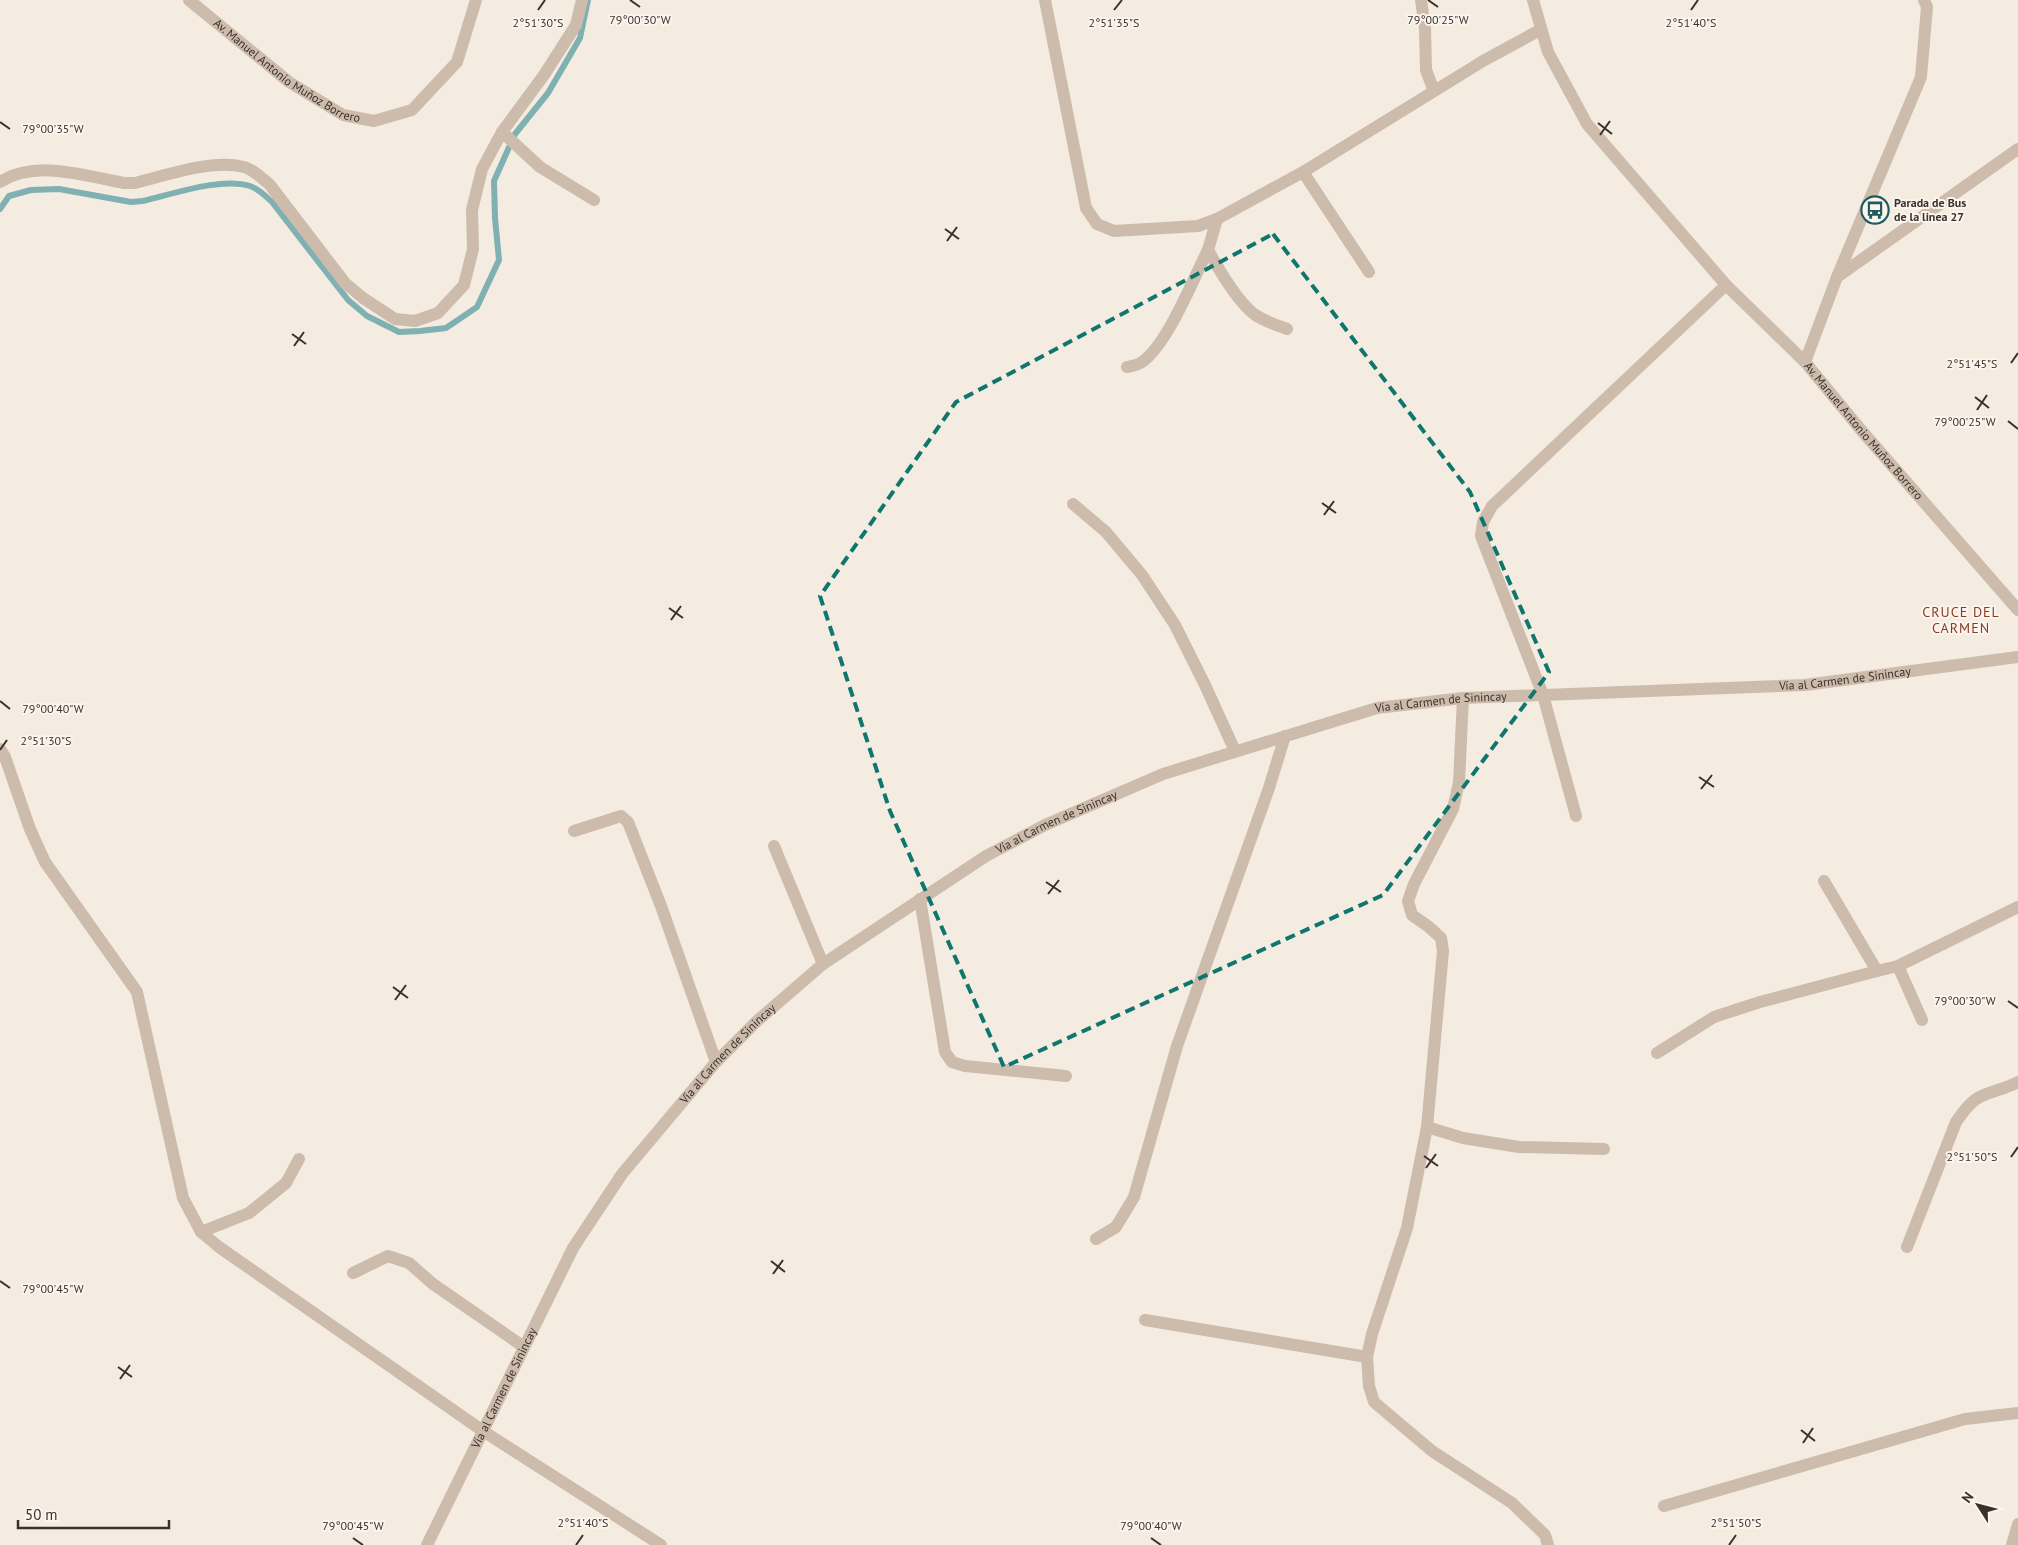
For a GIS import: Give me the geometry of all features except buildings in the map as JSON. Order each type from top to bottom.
[{"type":"street","name":"Av. Manuel Antonio Muñoz Borrero","points":[[189,0],[289,82],[343,115],[374,121],[412,110],[457,62],[476,0]]},
{"type":"street","points":[[0,182],[23,171],[53,171],[124,183],[212,165],[246,167],[260,175],[270,185],[345,283],[363,298],[395,319],[415,321],[438,313],[464,285],[473,250],[472,210],[482,169],[502,132],[544,75],[576,25],[582,0]]},
{"type":"street","points":[[1045,0],[1086,208],[1097,224],[1114,230],[1198,226],[1217,219],[1303,172],[1483,61],[1540,30]]},
{"type":"street","points":[[1421,0],[1425,28],[1426,70],[1434,92]]},
{"type":"street","points":[[1533,0],[1540,30],[1548,52],[1587,124],[1726,286],[1806,362]]},
{"type":"street","name":"Av. Manuel Antonio Muñoz Borrero","points":[[1924,0],[1927,7],[1921,77],[1837,278],[1806,362],[1861,430],[2018,610]]},
{"type":"street","points":[[502,132],[540,168],[594,200]]},
{"type":"street","points":[[1837,278],[2018,149]]},
{"type":"street","points":[[1303,172],[1369,272]]},
{"type":"street","points":[[1127,367],[1141,362],[1157,346],[1173,320],[1208,250],[1217,219]]},
{"type":"street","points":[[1208,250],[1224,278],[1253,313],[1266,321],[1286,329]]},
{"type":"street","points":[[1576,816],[1543,695],[1481,536],[1482,522],[1492,506],[1726,286]]},
{"type":"street","points":[[1073,504],[1106,532],[1142,575],[1175,625],[1206,685],[1235,752]]},
{"type":"street","name":"Vía al Carmen de Sinincay","points":[[427,1545],[573,1248],[617,1182],[716,1062],[757,1021],[823,964],[986,856],[1045,825],[1163,774],[1377,708],[1463,698],[1805,685],[2018,656]]},
{"type":"street","points":[[1463,698],[1459,782],[1453,809],[1414,884],[1408,901],[1412,914],[1441,938],[1443,951],[1427,1126],[1407,1228],[1372,1334],[1367,1357],[1369,1386],[1374,1402],[1432,1451],[1512,1503],[1545,1535],[1548,1545]]},
{"type":"street","points":[[1096,1239],[1116,1227],[1134,1197],[1177,1046],[1269,788],[1285,736]]},
{"type":"street","points":[[0,749],[5,757],[30,829],[45,862],[137,992],[183,1198],[201,1232],[219,1247],[483,1431],[661,1545]]},
{"type":"street","points":[[574,831],[621,816],[628,822],[661,906],[716,1062]]},
{"type":"street","points":[[774,846],[823,964]]},
{"type":"street","points":[[1824,881],[1877,971]]},
{"type":"street","points":[[920,899],[945,1052],[952,1062],[965,1066],[1066,1076]]},
{"type":"street","points":[[1657,1053],[1714,1018],[1760,1002],[1898,966],[2018,907]]},
{"type":"street","points":[[1898,966],[1922,1020]]},
{"type":"street","points":[[1907,1247],[1956,1122],[1967,1107],[1982,1095],[2002,1090],[2018,1082]]},
{"type":"street","points":[[1427,1126],[1463,1138],[1519,1147],[1604,1149]]},
{"type":"street","points":[[201,1232],[249,1213],[286,1182],[299,1159]]},
{"type":"street","points":[[353,1273],[388,1256],[409,1262],[433,1284],[524,1347]]},
{"type":"street","points":[[1144,1320],[1367,1357]]},
{"type":"street","points":[[1664,1506],[1965,1419],[2018,1413]]},
{"type":"street","points":[[2012,1545],[2018,1524]]},
{"type":"highlighted area","points":[[1273,234],[1470,492],[1549,672],[1383,895],[1004,1067],[890,811],[820,596],[956,402]]},
{"type":"waterway","points":[[0,209],[9,196],[31,190],[59,189],[131,202],[143,201],[211,185],[238,184],[250,186],[265,195],[272,202],[348,300],[367,316],[399,332],[446,328],[477,307],[499,260],[494,181],[515,134],[548,93],[580,38],[588,0]]},
{"type":"place","name":"Parada de Bus de la linea 27","points":[[1875,210]]},
{"type":"district","name":"CRUCE DEL CARMEN","points":[[1961,620]]}]
